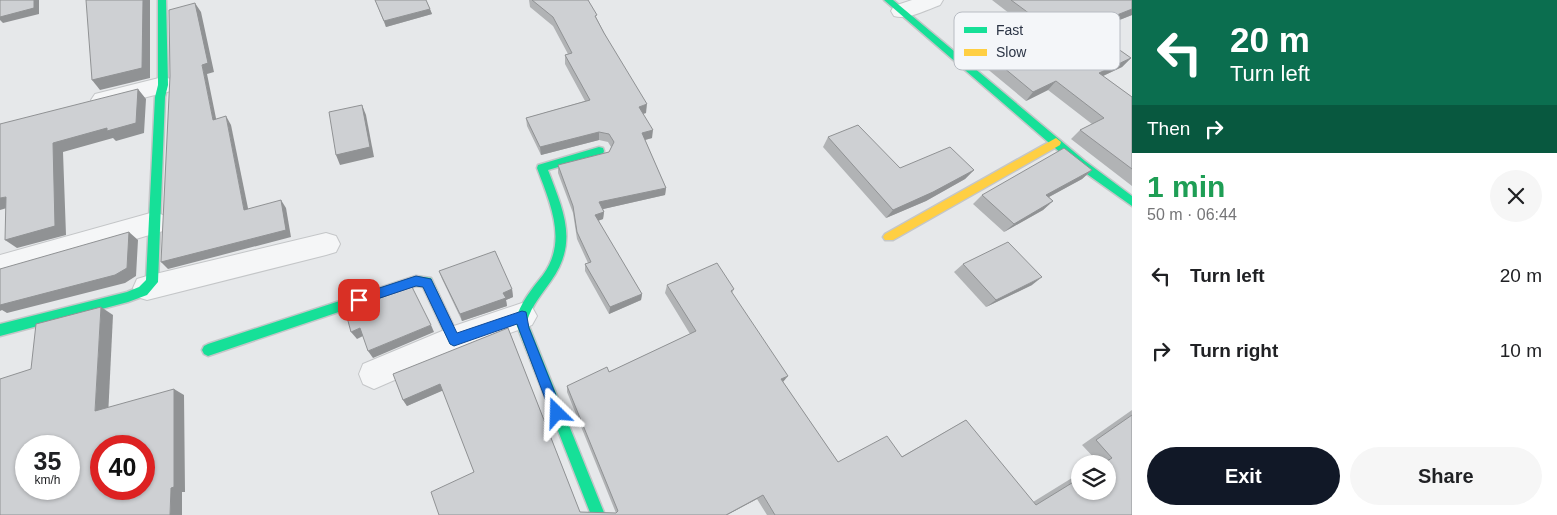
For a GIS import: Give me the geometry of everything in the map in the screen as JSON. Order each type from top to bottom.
[{"type":"street","points":[[146,288],[152,282],[160,97],[163,85],[162,0]]},
{"type":"street","points":[[894,6],[933,0]]},
{"type":"street","points":[[894,6],[954,56]]},
{"type":"street","points":[[970,70],[1056,142],[1132,202]]},
{"type":"street","points":[[86,104],[163,85]]},
{"type":"street","points":[[889,237],[1056,142]]},
{"type":"street","points":[[374,374],[454,340],[522,316],[556,264],[562,236],[563,226],[542,168],[599,151]]},
{"type":"street","points":[[0,267],[154,223]]},
{"type":"street","points":[[0,330],[128,297],[146,288],[326,244]]},
{"type":"street","points":[[208,350],[416,281],[423,281],[429,286],[454,340]]},
{"type":"street","points":[[522,316],[523,328],[598,515]]},
{"type":"building","points":[[0,0],[34,0],[34,8],[0,17]]},
{"type":"building","points":[[86,0],[143,0],[142,68],[92,80]]},
{"type":"building","points":[[375,0],[426,0],[430,9],[384,21]]},
{"type":"building","points":[[532,0],[588,0],[597,15],[595,16],[604,33],[647,104],[639,107],[653,130],[642,133],[666,188],[599,202],[604,212],[595,215],[642,294],[610,307],[585,264],[591,262],[577,232],[573,206],[558,165],[609,152],[614,142],[609,134],[599,132],[540,147],[526,118],[590,100],[565,55],[572,53],[553,17]]},
{"type":"building","points":[[1011,0],[1132,0],[1132,9],[1120,14],[1120,12],[1027,12]]},
{"type":"building","points":[[195,3],[208,63],[202,65],[213,120],[226,116],[244,210],[281,200],[286,230],[161,262],[170,76],[169,10]]},
{"type":"building","points":[[1120,50],[1131,58],[1120,63]]},
{"type":"building","points":[[1006,70],[1105,70],[1099,73],[1132,97],[1132,169],[1080,130],[1104,118],[1056,81],[1033,92]]},
{"type":"building","points":[[138,89],[136,123],[107,131],[107,128],[53,143],[55,226],[5,240],[6,197],[0,198],[0,124]]},
{"type":"building","points":[[362,105],[370,147],[336,155],[329,112]]},
{"type":"building","points":[[858,125],[900,168],[950,147],[974,170],[933,192],[893,210],[828,137]]},
{"type":"building","points":[[1064,148],[1092,170],[1046,195],[1053,201],[1014,224],[982,195]]},
{"type":"building","points":[[129,232],[127,268],[115,275],[0,305],[0,269]]},
{"type":"building","points":[[1008,242],[1042,277],[996,300],[963,264]]},
{"type":"building","points":[[495,251],[512,289],[503,293],[506,298],[460,314],[439,271]]},
{"type":"building","points":[[717,263],[734,289],[731,291],[788,376],[781,379],[838,462],[887,436],[902,457],[966,420],[1036,505],[1071,484],[1071,500],[1116,500],[1116,455],[1109,455],[1096,440],[1132,415],[1132,515],[775,515],[763,495],[726,515],[439,515],[431,492],[474,472],[440,384],[403,400],[393,374],[508,328],[580,512],[616,513],[618,511],[567,386],[607,367],[609,372],[696,331],[667,285]]},
{"type":"building","points":[[412,287],[431,325],[368,351],[360,328],[351,332],[345,310]]},
{"type":"building","points":[[101,307],[95,411],[174,389],[174,487],[171,488],[170,515],[0,515],[0,379],[31,369],[36,324]]},
{"type":"traffic: fast","points":[[0,330],[128,297],[143,291],[152,282],[160,97],[163,85],[162,0]]},
{"type":"traffic: fast","points":[[888,0],[954,56]]},
{"type":"traffic: fast","points":[[970,70],[1081,164],[1132,202]]},
{"type":"traffic: fast","points":[[598,515],[521,321],[528,303],[556,264],[562,237],[557,210],[542,168],[599,151]]},
{"type":"traffic: fast","points":[[208,350],[416,281],[427,282],[454,340]]},
{"type":"traffic: slow","points":[[889,237],[1056,142]]},
{"type":"route","points":[[359,300],[416,281],[427,282],[454,340],[522,316],[523,328],[557,413]]}]
